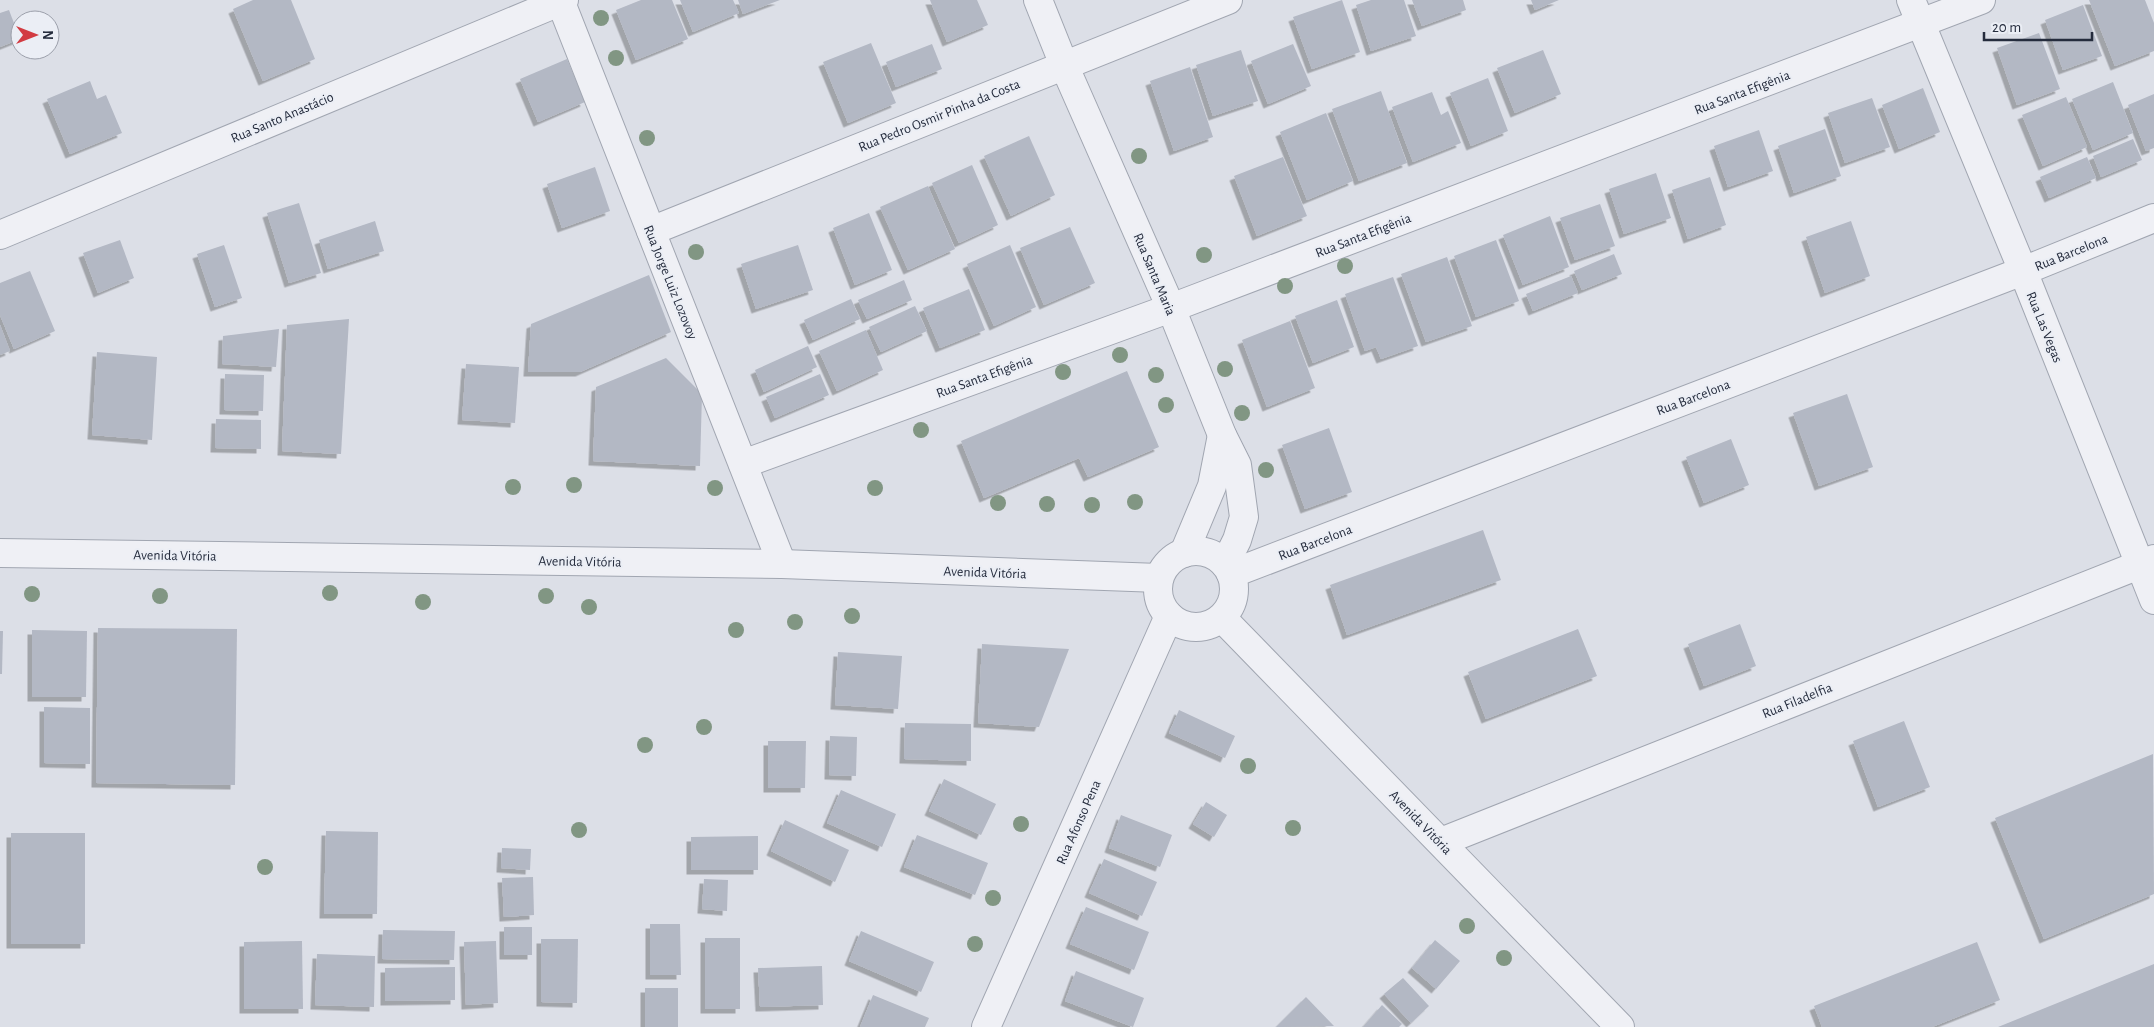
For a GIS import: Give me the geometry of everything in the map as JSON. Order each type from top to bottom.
[{"type":"street","name":"Rua Jorge Luiz Lozovoy","points":[[561,0],[782,564]]},
{"type":"street","name":"Rua Santo Anastácio","points":[[0,235],[561,0]]},
{"type":"street","name":"Rua Santa Maria","points":[[1038,0],[1064,65],[1171,308],[1222,435],[1237,465],[1244,517],[1228,569]]},
{"type":"street","name":"Rua Pedro Osmir Pinha da Costa","points":[[651,231],[1228,0]]},
{"type":"street","name":"Rua Santa Efigênia","points":[[743,464],[1171,308],[1916,12],[1982,0]]},
{"type":"street","name":"Rua Las Vegas","points":[[1916,12],[2023,271],[2147,561],[2154,600]]},
{"type":"street","name":"Rua Barcelona","points":[[1228,569],[2023,271],[2154,218]]},
{"type":"street","points":[[1184,553],[1212,486],[1222,435]]},
{"type":"street","points":[[1196,550],[1206,552],[1228,569],[1234,593],[1228,611],[1222,618],[1212,624],[1189,627],[1169,616],[1159,599],[1158,588],[1159,578],[1173,558],[1196,550]]},
{"type":"street","name":"Avenida Vitória","points":[[0,553],[782,564],[1159,578]]},
{"type":"street","name":"Rua Filadelfia","points":[[1441,842],[2147,561]]},
{"type":"street","name":"Rua Afonso Pena","points":[[986,1027],[1169,616]]},
{"type":"street","name":"Avenida Vitória","points":[[1222,618],[1620,1027]]},
{"type":"building","points":[[253,0],[291,0],[315,59],[263,81],[233,9]]},
{"type":"building","points":[[641,0],[672,0],[688,39],[636,60],[616,10]]},
{"type":"building","points":[[680,0],[733,0],[739,13],[693,32]]},
{"type":"building","points":[[738,0],[780,0],[743,14]]},
{"type":"building","points":[[930,0],[977,0],[988,25],[947,42]]},
{"type":"building","points":[[1342,0],[1360,52],[1312,69],[1293,17]]},
{"type":"building","points":[[1371,0],[1404,0],[1416,36],[1371,51],[1356,5]]},
{"type":"building","points":[[1412,0],[1463,0],[1466,10],[1422,26]]},
{"type":"building","points":[[1531,0],[1559,0],[1535,10]]},
{"type":"building","points":[[2089,0],[2145,0],[2154,23],[2154,51],[2115,66]]},
{"type":"building","points":[[2083,5],[2102,56],[2063,70],[2045,20]]},
{"type":"building","points":[[9,10],[10,13],[10,43],[0,47],[0,13]]},
{"type":"building","points":[[2039,33],[2060,89],[2017,105],[1997,48]]},
{"type":"building","points":[[871,43],[896,103],[848,123],[823,62]]},
{"type":"building","points":[[932,44],[942,69],[896,87],[886,62]]},
{"type":"building","points":[[1293,44],[1311,86],[1268,104],[1251,61]]},
{"type":"building","points":[[1241,50],[1258,101],[1213,116],[1196,65]]},
{"type":"building","points":[[1543,50],[1561,94],[1515,113],[1497,68]]},
{"type":"building","points":[[567,59],[585,102],[538,122],[520,79]]},
{"type":"building","points":[[1190,67],[1213,137],[1174,151],[1150,81]]},
{"type":"building","points":[[1488,78],[1508,131],[1471,146],[1450,93]]},
{"type":"building","points":[[90,81],[97,99],[106,95],[122,133],[70,154],[47,99]]},
{"type":"building","points":[[2113,82],[2133,133],[2093,150],[2072,99]]},
{"type":"building","points":[[1923,88],[1940,132],[1899,149],[1882,105]]},
{"type":"building","points":[[1381,91],[1407,163],[1359,181],[1332,109]]},
{"type":"building","points":[[1432,92],[1441,115],[1448,111],[1461,143],[1413,162],[1392,107]]},
{"type":"building","points":[[2154,94],[2154,148],[2146,151],[2128,105]]},
{"type":"building","points":[[2066,97],[2087,147],[2043,166],[2022,115]]},
{"type":"building","points":[[1872,98],[1890,147],[1845,163],[1828,113]]},
{"type":"building","points":[[1326,113],[1353,181],[1307,200],[1280,132]]},
{"type":"building","points":[[1825,129],[1841,176],[1794,193],[1778,146]]},
{"type":"building","points":[[1759,130],[1773,171],[1728,187],[1714,146]]},
{"type":"building","points":[[1029,136],[1055,195],[1011,216],[984,156]]},
{"type":"building","points":[[2133,139],[2142,160],[2101,177],[2093,156]]},
{"type":"building","points":[[1283,157],[1307,216],[1257,236],[1234,176]]},
{"type":"building","points":[[2087,157],[2096,178],[2049,198],[2040,177]]},
{"type":"building","points":[[972,165],[998,225],[959,243],[932,183]]},
{"type":"building","points":[[595,167],[610,211],[562,228],[547,184]]},
{"type":"building","points":[[1656,173],[1671,218],[1624,234],[1609,189]]},
{"type":"building","points":[[1710,177],[1726,225],[1688,239],[1672,190]]},
{"type":"building","points":[[928,186],[955,249],[908,270],[880,207]]},
{"type":"building","points":[[299,203],[321,273],[289,283],[267,213]]},
{"type":"building","points":[[1600,204],[1615,246],[1575,260],[1560,218]]},
{"type":"building","points":[[869,213],[892,270],[855,285],[833,228]]},
{"type":"building","points":[[1550,216],[1569,267],[1523,285],[1503,235]]},
{"type":"building","points":[[375,221],[384,251],[328,269],[319,240]]},
{"type":"building","points":[[1851,221],[1870,276],[1825,293],[1806,237]]},
{"type":"building","points":[[1070,227],[1095,283],[1044,305],[1020,248]]},
{"type":"building","points":[[120,240],[134,278],[98,293],[83,253]]},
{"type":"building","points":[[1496,240],[1519,301],[1476,317],[1454,256]]},
{"type":"building","points":[[224,245],[242,298],[215,307],[197,254]]},
{"type":"building","points":[[798,245],[813,290],[756,309],[741,264]]},
{"type":"building","points":[[1010,245],[1036,307],[994,326],[967,264]]},
{"type":"building","points":[[1614,254],[1622,274],[1582,290],[1574,271]]},
{"type":"building","points":[[1447,257],[1472,326],[1426,342],[1401,274]]},
{"type":"building","points":[[30,271],[55,331],[14,349],[0,315],[0,283]]},
{"type":"building","points":[[649,275],[671,332],[580,372],[528,372],[531,324]]},
{"type":"building","points":[[1571,276],[1578,293],[1533,311],[1526,294]]},
{"type":"building","points":[[1393,277],[1418,346],[1381,359],[1376,347],[1365,351],[1345,294]]},
{"type":"building","points":[[904,280],[912,300],[867,319],[858,300]]},
{"type":"building","points":[[969,289],[985,330],[940,348],[923,308]]},
{"type":"building","points":[[851,299],[860,319],[813,340],[804,320]]},
{"type":"building","points":[[1337,300],[1354,347],[1313,363],[1295,316]]},
{"type":"building","points":[[915,306],[927,331],[881,352],[869,327]]},
{"type":"building","points":[[349,319],[341,454],[282,451],[287,325]]},
{"type":"building","points":[[1290,321],[1315,388],[1267,407],[1242,340]]},
{"type":"building","points":[[0,325],[10,351],[0,355]]},
{"type":"building","points":[[279,329],[276,367],[222,364],[223,336]]},
{"type":"building","points":[[866,330],[883,370],[837,391],[819,351]]},
{"type":"building","points":[[808,346],[817,367],[764,392],[755,370]]},
{"type":"building","points":[[97,352],[157,357],[152,440],[92,435]]},
{"type":"building","points":[[666,358],[702,394],[700,466],[593,461],[596,387]]},
{"type":"building","points":[[466,364],[519,367],[515,423],[462,420]]},
{"type":"building","points":[[1127,371],[1159,447],[1088,477],[1079,458],[984,498],[961,441]]},
{"type":"building","points":[[225,374],[264,375],[263,411],[224,410]]},
{"type":"building","points":[[820,374],[829,395],[775,418],[766,397]]},
{"type":"building","points":[[1847,394],[1873,467],[1819,486],[1793,413]]},
{"type":"building","points":[[216,419],[261,420],[261,449],[215,448]]},
{"type":"building","points":[[1329,428],[1352,492],[1305,509],[1282,445]]},
{"type":"building","points":[[1731,439],[1749,485],[1704,503],[1686,457]]},
{"type":"building","points":[[1483,530],[1501,580],[1347,635],[1330,585]]},
{"type":"building","points":[[1740,624],[1756,666],[1704,686],[1688,644]]},
{"type":"building","points":[[98,628],[237,629],[235,785],[96,783]]},
{"type":"building","points":[[1578,629],[1597,676],[1486,719],[1468,672]]},
{"type":"building","points":[[32,630],[87,631],[86,697],[32,697]]},
{"type":"building","points":[[0,631],[3,631],[2,674],[0,674]]},
{"type":"building","points":[[982,644],[1069,649],[1039,727],[978,723]]},
{"type":"building","points":[[838,652],[902,656],[898,709],[835,705]]},
{"type":"building","points":[[44,707],[90,708],[90,764],[44,763]]},
{"type":"building","points":[[1179,710],[1235,736],[1225,758],[1169,733]]},
{"type":"building","points":[[1904,721],[1930,787],[1878,807],[1853,741]]},
{"type":"building","points":[[905,723],[971,724],[971,761],[904,759]]},
{"type":"building","points":[[830,736],[857,737],[856,776],[829,775]]},
{"type":"building","points":[[768,741],[806,741],[805,788],[768,788]]},
{"type":"building","points":[[2153,754],[2154,894],[2044,939],[1995,818]]},
{"type":"building","points":[[944,779],[996,804],[981,835],[929,811]]},
{"type":"building","points":[[841,790],[896,814],[882,847],[827,823]]},
{"type":"building","points":[[1206,802],[1227,815],[1214,837],[1193,824]]},
{"type":"building","points":[[1121,815],[1172,835],[1160,867],[1109,848]]},
{"type":"building","points":[[785,820],[849,850],[835,882],[771,851]]},
{"type":"building","points":[[326,831],[378,832],[377,914],[324,914]]},
{"type":"building","points":[[11,833],[85,833],[85,944],[11,944]]},
{"type":"building","points":[[917,835],[988,863],[975,895],[904,867]]},
{"type":"building","points":[[758,836],[758,870],[691,870],[691,837]]},
{"type":"building","points":[[502,848],[531,849],[530,870],[501,868]]},
{"type":"building","points":[[1104,859],[1157,882],[1142,916],[1089,893]]},
{"type":"building","points":[[533,877],[534,915],[504,917],[502,878]]},
{"type":"building","points":[[704,879],[728,880],[727,911],[702,909]]},
{"type":"building","points":[[1086,907],[1149,932],[1134,970],[1070,944]]},
{"type":"building","points":[[650,924],[680,924],[681,975],[650,975]]},
{"type":"building","points":[[504,927],[532,927],[532,955],[504,955]]},
{"type":"building","points":[[383,930],[455,931],[454,960],[382,959]]},
{"type":"building","points":[[861,931],[934,962],[921,992],[849,961]]},
{"type":"building","points":[[705,938],[740,938],[740,1009],[705,1009]]},
{"type":"building","points":[[541,939],[578,939],[577,1003],[541,1002]]},
{"type":"building","points":[[1435,940],[1460,961],[1436,989],[1412,968]]},
{"type":"building","points":[[302,941],[303,1009],[244,1009],[244,942]]},
{"type":"building","points":[[496,941],[498,1003],[466,1005],[464,942]]},
{"type":"building","points":[[1977,942],[2000,1000],[1932,1027],[1822,1027],[1814,1006]]},
{"type":"building","points":[[317,954],[375,956],[374,1007],[315,1005]]},
{"type":"building","points":[[2154,964],[2154,1027],[1998,1027]]},
{"type":"building","points":[[822,966],[823,1005],[760,1007],[758,968]]},
{"type":"building","points":[[455,967],[455,1000],[385,1001],[385,968]]},
{"type":"building","points":[[1076,971],[1144,998],[1133,1027],[1065,1001]]},
{"type":"building","points":[[1403,978],[1429,1006],[1411,1023],[1384,994]]},
{"type":"building","points":[[645,988],[678,988],[678,1027],[645,1027]]},
{"type":"building","points":[[873,995],[929,1018],[925,1027],[860,1027]]},
{"type":"building","points":[[1306,997],[1334,1026],[1276,1027]]},
{"type":"building","points":[[1382,1005],[1402,1024],[1399,1027],[1363,1027]]}]
